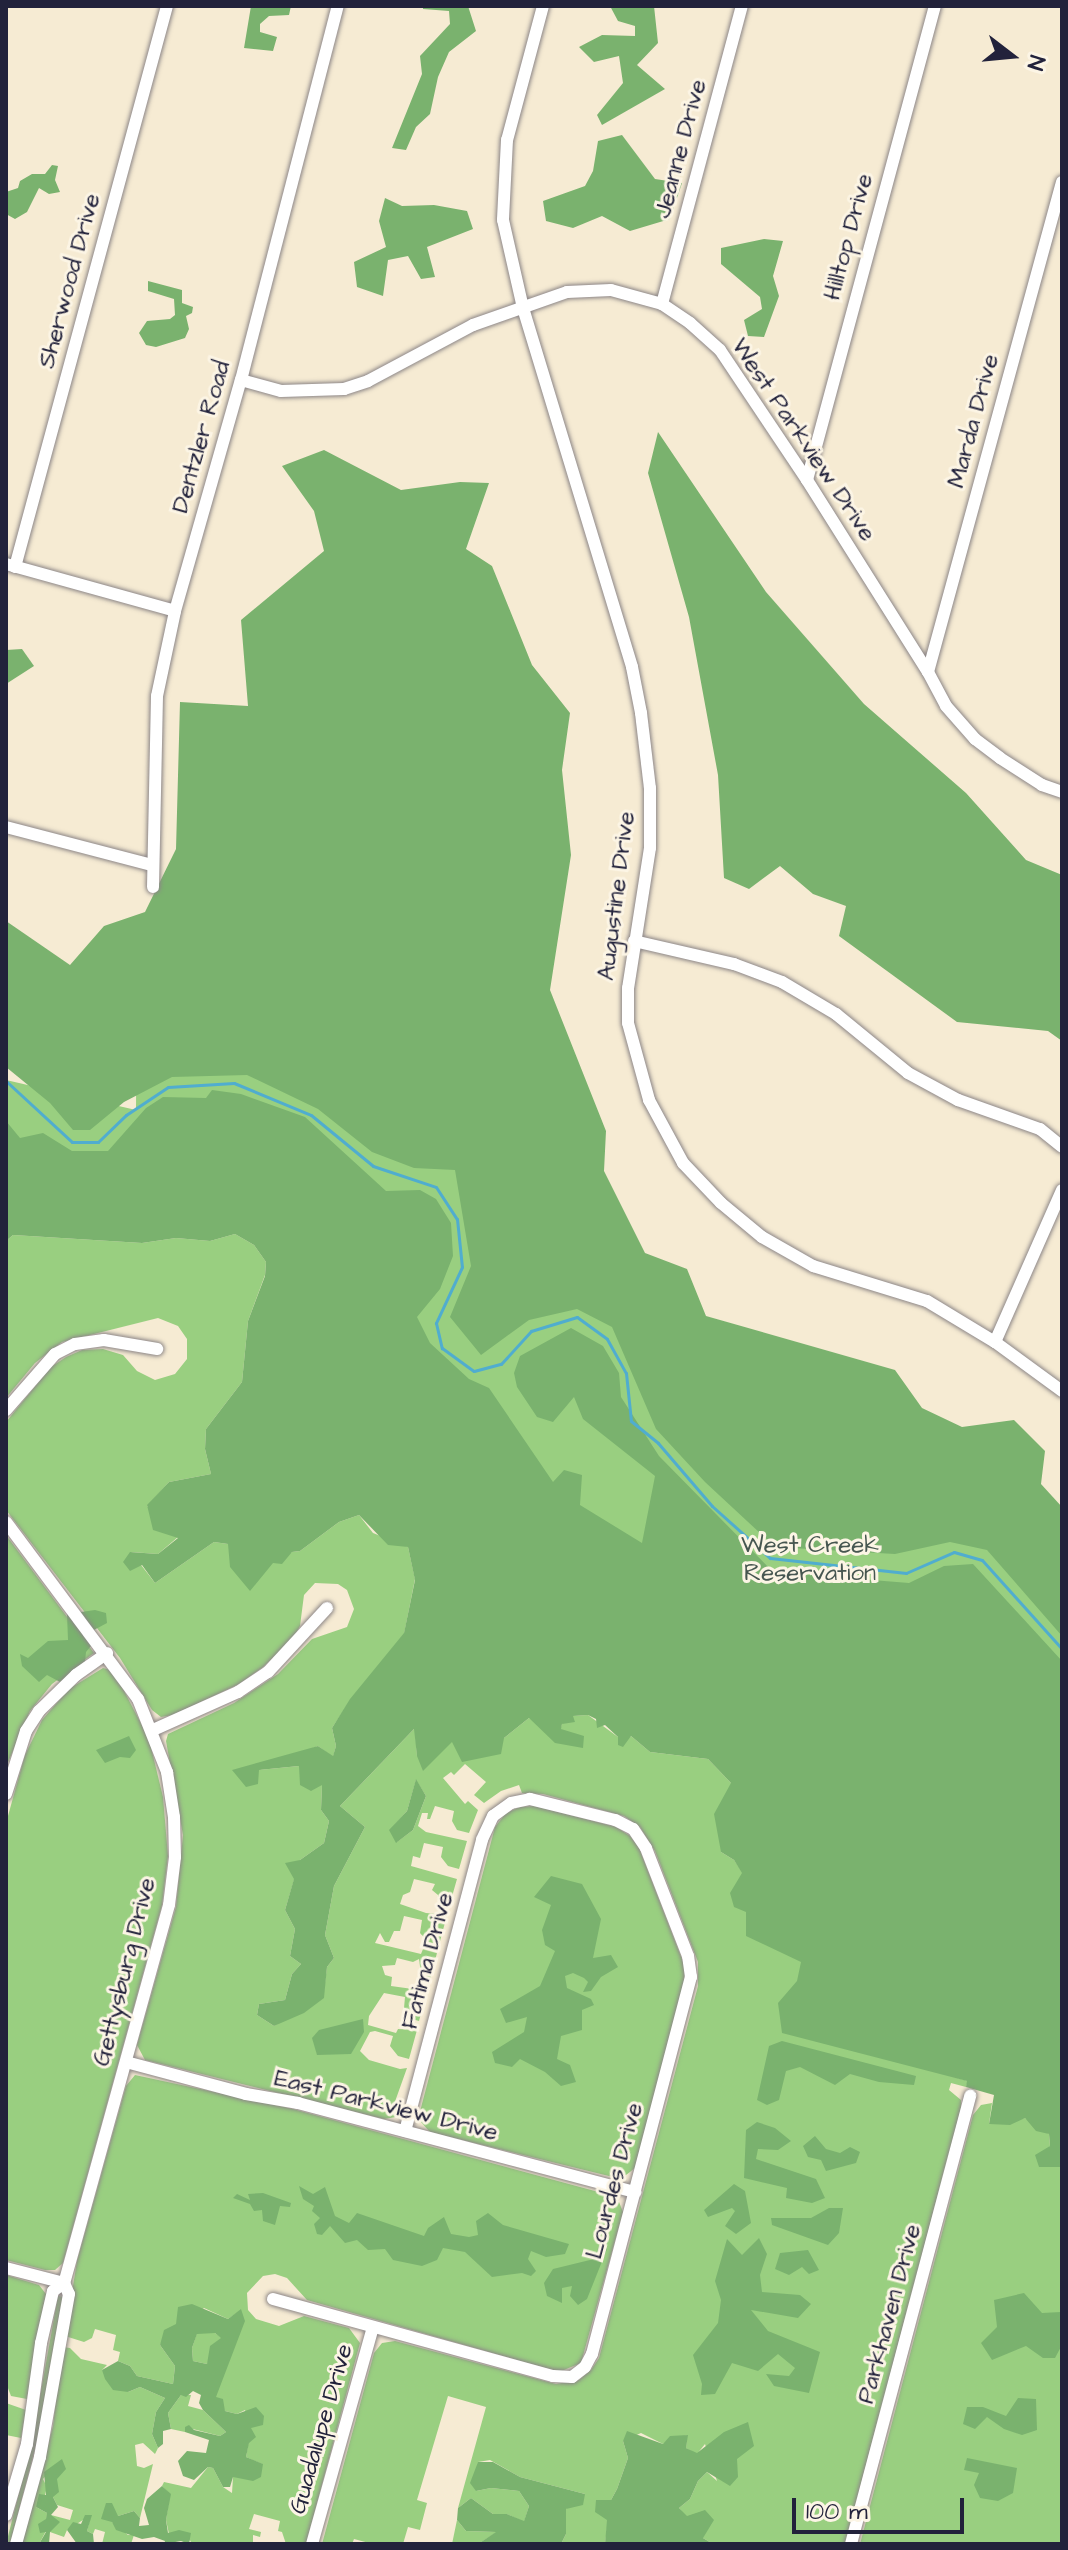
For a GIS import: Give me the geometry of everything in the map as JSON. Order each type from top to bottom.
[{"type":"street","name":"Sherwood Drive","points":[[11,566],[167,6]]},
{"type":"street","name":"Dentzler Road","points":[[153,887],[157,696],[175,611],[241,380],[338,6]]},
{"type":"street","name":"Augustine Drive","points":[[543,6],[507,140],[503,220],[523,308],[632,667],[641,713],[650,788],[650,848],[628,988],[631,1038],[649,1100],[683,1163],[721,1203],[762,1237],[813,1266],[927,1301],[995,1342],[1062,1391]]},
{"type":"street","name":"Jeanne Drive","points":[[662,304],[742,6]]},
{"type":"street","name":"Hilltop Drive","points":[[807,480],[935,6]]},
{"type":"street","name":"Marda Drive","points":[[928,672],[1062,182]]},
{"type":"street","name":"West Parkview Drive","points":[[241,380],[281,391],[344,389],[368,381],[473,325],[567,292],[611,290],[662,304],[690,323],[720,350],[807,480],[928,672],[946,706],[975,739],[1042,785],[1062,792]]},
{"type":"street","points":[[11,566],[175,611]]},
{"type":"street","points":[[6,827],[152,865]]},
{"type":"street","points":[[634,941],[734,964],[782,982],[828,1008],[891,1061],[926,1084],[966,1103],[1040,1129],[1062,1147]]},
{"type":"street","points":[[995,1342],[1062,1190]]},
{"type":"street","points":[[6,1410],[55,1354],[75,1344],[104,1340],[157,1349]]},
{"type":"street","name":"Gettysburg Drive","points":[[6,1522],[107,1653],[138,1699],[153,1730],[168,1781],[175,1857],[169,1905],[64,2283],[53,2291],[41,2343],[27,2444],[6,2515]]},
{"type":"street","points":[[153,1730],[238,1692],[268,1672],[327,1608]]},
{"type":"street","points":[[6,1794],[26,1731],[39,1711],[76,1675],[107,1653]]},
{"type":"street","name":"Lourdes Drive","points":[[273,2299],[553,2376],[576,2375],[592,2354],[690,1985],[688,1956],[646,1848],[633,1829],[615,1820],[540,1800],[524,1799],[503,1807]]},
{"type":"street","name":"Fatima Drive","points":[[405,2131],[484,1834],[493,1816],[503,1807]]},
{"type":"street","name":"East Parkview Drive","points":[[126,2062],[635,2192]]},
{"type":"street","name":"Parkhaven Drive","points":[[851,2544],[970,2096]]},
{"type":"street","points":[[6,2268],[64,2283]]},
{"type":"street","name":"Gettysburg Drive","points":[[16,2544],[40,2457],[69,2294],[64,2283]]},
{"type":"street","name":"Guadalupe Drive","points":[[312,2544],[373,2327]]},
{"type":"green space","points":[[251,6],[291,6],[289,15],[269,16],[260,24],[260,32],[277,37],[273,51],[244,48]]},
{"type":"green space","points":[[423,6],[468,6],[476,31],[449,52],[438,77],[430,114],[416,127],[406,150],[392,148],[422,74],[420,56],[450,24],[449,11],[423,9]]},
{"type":"green space","points":[[610,6],[654,6],[658,43],[637,65],[665,89],[602,125],[597,115],[623,83],[619,56],[594,62],[579,47],[602,35],[635,36],[635,26],[618,21]]},
{"type":"green space","points":[[622,135],[655,179],[682,183],[670,219],[630,231],[602,216],[573,228],[546,221],[543,201],[585,186],[593,171],[598,141]]},
{"type":"green space","points":[[52,165],[58,166],[55,180],[60,192],[49,194],[39,188],[27,212],[15,219],[6,214],[6,192],[18,188],[20,181],[32,174],[45,174]]},
{"type":"green space","points":[[385,198],[402,206],[434,205],[467,211],[473,229],[427,247],[435,277],[421,279],[408,256],[388,260],[383,296],[357,287],[354,262],[386,247],[379,221]]},
{"type":"green space","points":[[764,239],[783,241],[773,276],[779,296],[764,337],[748,336],[744,320],[762,309],[760,297],[721,264],[721,248]]},
{"type":"green space","points":[[148,281],[182,290],[182,303],[193,307],[192,313],[186,316],[189,329],[185,338],[156,347],[146,345],[139,333],[147,321],[170,319],[175,315],[174,299],[148,291]]},
{"type":"green space","points":[[658,432],[766,592],[864,704],[966,793],[1026,860],[1062,875],[1062,1041],[1048,1031],[957,1022],[839,936],[846,906],[813,894],[780,866],[749,889],[724,878],[718,775],[689,617],[648,473]]},
{"type":"green space","points":[[324,450],[401,490],[460,482],[489,483],[466,549],[492,566],[532,665],[570,713],[562,770],[571,855],[550,990],[606,1131],[604,1171],[645,1253],[687,1269],[706,1316],[895,1370],[922,1408],[962,1427],[1014,1420],[1045,1451],[1041,1484],[1062,1507],[1062,1636],[987,1550],[950,1542],[895,1554],[775,1547],[705,1482],[656,1429],[612,1327],[577,1309],[529,1320],[481,1355],[450,1317],[471,1266],[455,1170],[414,1168],[372,1152],[318,1109],[247,1075],[172,1077],[124,1102],[90,1130],[73,1130],[50,1103],[6,1067],[6,921],[70,965],[104,926],[145,912],[176,849],[180,702],[248,706],[241,620],[324,551],[314,511],[282,466]]},
{"type":"green space","points":[[22,649],[34,666],[6,684],[6,650]]},
{"type":"green space","name":"West Creek Reservation","points":[[137,915],[525,1012],[691,1352],[1062,1516],[1062,2103],[896,2060],[968,2081],[966,2087],[951,2083],[949,2090],[961,2100],[961,2109],[845,2544],[713,2544],[703,2538],[679,2508],[690,2499],[698,2481],[707,2472],[717,2481],[705,2444],[697,2454],[686,2448],[687,2435],[663,2444],[641,2433],[623,2441],[628,2458],[617,2489],[611,2500],[596,2500],[608,2520],[605,2544],[561,2544],[566,2534],[566,2509],[585,2494],[520,2477],[490,2460],[478,2462],[476,2491],[491,2488],[519,2491],[529,2506],[524,2522],[507,2514],[493,2514],[471,2498],[458,2508],[486,2407],[448,2396],[417,2500],[427,2503],[420,2530],[408,2527],[403,2544],[373,2544],[354,2539],[352,2544],[322,2544],[374,2353],[382,2343],[395,2341],[556,2384],[579,2380],[599,2358],[698,1986],[698,1962],[655,1851],[640,1827],[624,1816],[543,1794],[522,1793],[519,1785],[501,1791],[484,1803],[474,1795],[486,1782],[465,1764],[454,1775],[451,1772],[443,1778],[465,1804],[468,1801],[478,1810],[469,1833],[457,1830],[452,1821],[454,1811],[435,1806],[430,1819],[427,1819],[428,1813],[422,1813],[418,1826],[426,1832],[467,1841],[459,1869],[448,1866],[441,1857],[443,1847],[424,1843],[420,1858],[413,1856],[411,1866],[457,1879],[449,1907],[438,1904],[438,1895],[432,1890],[435,1884],[414,1879],[410,1892],[403,1895],[400,1904],[426,1913],[447,1915],[439,1945],[428,1942],[420,1933],[422,1920],[404,1916],[400,1931],[394,1931],[389,1942],[385,1942],[380,1933],[375,1943],[421,1954],[423,1949],[437,1953],[429,1983],[422,1981],[419,1959],[413,1962],[397,1958],[395,1965],[382,1966],[385,1975],[392,1977],[391,1986],[427,1991],[419,2021],[412,2019],[404,2008],[405,1997],[384,1993],[369,2016],[368,2025],[396,2033],[398,2029],[417,2030],[409,2059],[398,2056],[390,2046],[393,2036],[375,2031],[370,2032],[360,2051],[369,2060],[400,2069],[407,2068],[392,2110],[396,2117],[384,2119],[145,2060],[137,2045],[176,1907],[183,1835],[166,1741],[168,1734],[234,1703],[278,1674],[312,1639],[347,1627],[354,1609],[347,1590],[338,1584],[315,1583],[304,1595],[300,1626],[293,1639],[263,1667],[239,1684],[173,1715],[161,1717],[152,1710],[120,1658],[6,1510],[6,1422],[51,1367],[66,1357],[82,1350],[103,1349],[123,1355],[137,1371],[155,1380],[175,1374],[187,1359],[187,1339],[178,1326],[158,1318],[62,1342],[35,1363],[6,1398],[6,1241],[13,1235],[142,1243],[176,1238],[210,1241],[235,1234],[254,1245],[266,1262],[265,1275],[248,1321],[242,1382],[206,1429],[205,1449],[211,1474],[169,1482],[147,1506],[178,1537],[158,1554],[131,1552],[155,1583],[214,1542],[228,1544],[273,1563],[300,1551],[339,1522],[359,1515],[373,1533],[408,1547],[415,1579],[404,1634],[351,1699],[332,1728],[336,1746],[333,1757],[318,1746],[259,1770],[299,1766],[322,1785],[321,1810],[329,1821],[324,1843],[300,1860],[285,1910],[295,1929],[290,1956],[301,1964],[292,1974],[285,2000],[259,2004],[257,2015],[274,2026],[323,1998],[327,1967],[334,1958],[325,1935],[334,1886],[365,1827],[340,1806],[415,1728],[417,1756],[453,1741],[504,1738],[529,1718],[560,1729],[572,1716],[588,1715],[618,1737],[618,1745],[631,1736],[650,1752],[708,1759],[732,1784],[721,1852],[734,1860],[743,1873],[852,1754],[461,1526],[333,1245],[6,1191],[6,1080],[136,1110]],"holes":[[[416,1780],[426,1796],[413,1830],[397,1842],[390,1830],[407,1811]]]},
{"type":"green space","points":[[212,1090],[241,1094],[305,1117],[386,1191],[420,1190],[436,1199],[451,1223],[453,1256],[440,1289],[417,1317],[430,1343],[469,1379],[489,1388],[553,1482],[564,1470],[582,1475],[580,1505],[642,1543],[655,1476],[583,1419],[574,1397],[553,1422],[537,1417],[517,1387],[514,1373],[520,1356],[571,1328],[603,1346],[619,1373],[621,1397],[659,1456],[773,1572],[909,1583],[944,1566],[973,1564],[1062,1661],[1062,2167],[1039,2167],[1035,2155],[1050,2146],[1049,2134],[1036,2131],[1025,2118],[1010,2125],[989,2124],[994,2095],[966,2087],[967,2081],[782,2033],[778,2003],[797,1981],[801,1962],[746,1936],[746,1912],[734,1907],[730,1893],[742,1873],[734,1860],[721,1852],[714,1814],[731,1783],[708,1759],[650,1752],[631,1736],[623,1747],[618,1745],[618,1737],[605,1725],[597,1728],[596,1719],[588,1715],[573,1716],[575,1722],[562,1724],[561,1729],[584,1736],[583,1748],[555,1743],[529,1718],[504,1738],[501,1754],[462,1762],[452,1742],[423,1771],[417,1756],[414,1729],[340,1806],[365,1827],[334,1886],[325,1935],[334,1958],[327,1967],[324,1998],[304,2013],[274,2026],[257,2015],[259,2004],[285,2000],[292,1974],[301,1964],[290,1956],[295,1929],[285,1910],[294,1879],[285,1863],[300,1860],[324,1843],[329,1821],[321,1810],[322,1785],[311,1791],[300,1785],[299,1766],[259,1770],[258,1784],[246,1787],[232,1770],[318,1746],[333,1756],[336,1746],[332,1728],[350,1699],[404,1633],[415,1580],[408,1547],[388,1545],[359,1515],[339,1522],[300,1551],[292,1552],[282,1564],[273,1563],[250,1591],[230,1567],[228,1544],[214,1542],[155,1583],[142,1565],[130,1571],[123,1562],[130,1552],[158,1554],[178,1538],[153,1530],[147,1505],[169,1482],[211,1474],[205,1449],[206,1429],[242,1382],[248,1321],[265,1276],[266,1262],[254,1245],[235,1234],[210,1241],[176,1238],[142,1243],[13,1235],[6,1241],[6,1121],[20,1138],[43,1133],[72,1151],[108,1151],[146,1108],[163,1097],[206,1098]]},
{"type":"green space","points":[[6,1535],[94,1653],[52,1684],[30,1711],[6,1767]]},
{"type":"green space","points":[[95,1610],[106,1613],[107,1623],[92,1631],[95,1641],[86,1652],[85,1662],[60,1682],[47,1675],[39,1682],[22,1666],[20,1654],[28,1658],[48,1641],[68,1640],[67,1614]]},
{"type":"green space","points":[[103,1668],[111,1670],[120,1683],[149,1739],[163,1797],[168,1856],[162,1905],[63,2263],[55,2270],[45,2270],[6,2260],[6,1823],[25,1755],[42,1720],[69,1689]]},
{"type":"green space","points":[[129,1736],[136,1750],[130,1758],[120,1757],[105,1763],[96,1750]]},
{"type":"green space","points":[[416,1779],[426,1796],[413,1830],[396,1843],[389,1830],[407,1811]]},
{"type":"green space","points":[[535,1806],[616,1827],[630,1836],[639,1848],[685,1967],[684,1983],[635,2168],[621,2179],[430,2132],[418,2119],[495,1827],[506,1813],[520,1807]]},
{"type":"green space","points":[[551,1876],[582,1884],[601,1919],[593,1958],[611,1955],[618,1967],[601,1977],[591,1991],[583,1992],[588,1982],[584,1978],[573,1973],[565,1976],[567,1988],[591,1999],[594,2005],[582,2010],[582,2030],[561,2036],[557,2059],[570,2065],[576,2082],[561,2086],[545,2072],[520,2059],[512,2067],[495,2063],[492,2052],[524,2032],[527,2017],[506,2023],[500,2009],[540,1986],[555,1951],[545,1945],[542,1930],[551,1905],[534,1897]]},
{"type":"green space","points":[[363,2019],[364,2032],[351,2054],[317,2055],[312,2038],[319,2030]]},
{"type":"green space","points":[[782,2041],[916,2076],[914,2085],[879,2082],[850,2074],[835,2085],[800,2067],[786,2071],[779,2100],[767,2105],[757,2100],[769,2046]]},
{"type":"green space","points":[[135,2075],[293,2109],[617,2197],[623,2212],[581,2363],[559,2372],[307,2300],[287,2278],[275,2274],[263,2276],[247,2293],[248,2310],[256,2319],[279,2326],[304,2316],[349,2328],[360,2343],[306,2544],[286,2544],[282,2532],[278,2531],[280,2521],[254,2514],[249,2529],[261,2532],[260,2537],[253,2535],[253,2544],[189,2544],[191,2541],[169,2534],[166,2520],[170,2494],[162,2486],[164,2482],[191,2488],[208,2467],[213,2468],[223,2487],[232,2493],[233,2477],[242,2476],[262,2464],[246,2457],[251,2428],[245,2410],[237,2414],[225,2411],[215,2397],[241,2310],[228,2319],[204,2308],[168,2331],[160,2345],[175,2366],[173,2384],[137,2376],[130,2366],[118,2361],[120,2352],[113,2350],[116,2335],[95,2329],[92,2338],[84,2342],[65,2336],[77,2261],[126,2086]]},
{"type":"green space","points":[[992,2103],[989,2124],[1025,2118],[1049,2134],[1050,2146],[1039,2167],[1062,2166],[1062,2544],[860,2544],[973,2115],[981,2105]]},
{"type":"green space","points":[[757,2122],[775,2128],[791,2141],[778,2150],[758,2149],[756,2159],[816,2179],[825,2198],[812,2203],[786,2198],[787,2188],[744,2178],[746,2130]]},
{"type":"green space","points":[[815,2136],[826,2149],[840,2153],[850,2147],[860,2152],[856,2163],[826,2171],[821,2160],[808,2157],[803,2146]]},
{"type":"green space","points":[[734,2184],[745,2191],[751,2223],[736,2234],[725,2226],[735,2211],[732,2208],[708,2217],[704,2210]]},
{"type":"green space","points":[[299,2186],[313,2194],[325,2187],[335,2216],[349,2223],[357,2213],[424,2236],[428,2228],[444,2217],[451,2234],[469,2237],[478,2235],[476,2221],[488,2213],[503,2225],[569,2244],[565,2254],[546,2257],[531,2251],[528,2259],[536,2271],[531,2276],[522,2273],[492,2277],[465,2252],[443,2248],[437,2260],[422,2266],[393,2260],[385,2249],[368,2250],[357,2240],[345,2243],[330,2226],[322,2235],[317,2234],[314,2224],[320,2218],[312,2211],[314,2206],[303,2199]]},
{"type":"green space","points":[[263,2193],[291,2203],[290,2207],[280,2206],[275,2225],[263,2221],[262,2210],[254,2211],[250,2204],[233,2198],[237,2194],[250,2200],[248,2194]]},
{"type":"green space","points":[[829,2208],[843,2208],[839,2233],[828,2245],[772,2225],[771,2218],[811,2218]]},
{"type":"green space","points":[[759,2238],[767,2254],[760,2275],[762,2292],[800,2295],[811,2304],[798,2318],[751,2310],[768,2331],[820,2352],[809,2393],[774,2386],[766,2374],[789,2376],[795,2368],[778,2354],[758,2371],[732,2363],[715,2394],[701,2395],[702,2384],[693,2355],[718,2323],[721,2300],[715,2281],[727,2239],[742,2255]]},
{"type":"green space","points":[[601,2240],[607,2249],[587,2299],[578,2305],[570,2296],[572,2286],[562,2288],[562,2303],[547,2296],[544,2283],[553,2269],[594,2259]]},
{"type":"green space","points":[[808,2250],[819,2270],[809,2274],[802,2267],[789,2275],[775,2269],[780,2253]]},
{"type":"green space","points":[[6,2275],[39,2285],[46,2294],[27,2399],[11,2396],[6,2383]]},
{"type":"green space","points":[[1024,2293],[1042,2313],[1061,2312],[1062,2345],[1055,2358],[1043,2358],[1026,2346],[992,2360],[981,2343],[997,2327],[994,2300]]},
{"type":"green space","points":[[58,2296],[63,2297],[39,2433],[10,2544],[6,2544],[31,2447]]},
{"type":"green space","points":[[192,2304],[228,2319],[241,2309],[245,2321],[216,2397],[223,2399],[225,2411],[237,2414],[256,2407],[264,2416],[263,2425],[251,2428],[256,2437],[249,2443],[246,2457],[263,2464],[261,2477],[253,2481],[233,2477],[230,2487],[223,2487],[213,2468],[208,2467],[194,2480],[183,2476],[178,2461],[187,2451],[206,2453],[209,2440],[185,2432],[185,2427],[189,2425],[194,2430],[220,2436],[226,2432],[203,2410],[199,2403],[201,2395],[193,2391],[186,2397],[181,2395],[168,2413],[171,2429],[163,2431],[163,2444],[158,2448],[152,2434],[156,2412],[165,2398],[140,2387],[128,2392],[113,2390],[105,2379],[102,2370],[118,2361],[130,2366],[137,2376],[173,2384],[175,2366],[160,2345],[164,2330],[176,2324],[178,2307]],"holes":[[[215,2333],[221,2338],[210,2346],[207,2364],[193,2361],[192,2348],[197,2334]]]},
{"type":"green space","points":[[197,2333],[215,2333],[222,2338],[207,2364],[193,2361],[192,2348]]},
{"type":"green space","points":[[62,2347],[70,2348],[81,2359],[107,2365],[102,2370],[128,2392],[140,2387],[165,2398],[156,2412],[152,2434],[158,2448],[155,2454],[143,2443],[135,2445],[137,2466],[144,2468],[153,2464],[140,2518],[134,2511],[118,2516],[112,2522],[128,2535],[134,2535],[131,2544],[102,2544],[105,2532],[95,2529],[93,2534],[87,2531],[91,2515],[67,2530],[64,2537],[50,2532],[51,2515],[70,2520],[73,2510],[57,2505],[53,2497],[52,2469],[43,2479],[47,2487],[45,2495],[36,2507],[47,2513],[46,2531],[39,2544],[22,2544],[53,2426]]},
{"type":"green space","points":[[181,2395],[191,2395],[188,2406],[203,2410],[226,2432],[220,2436],[185,2427],[185,2432],[171,2429],[168,2413]]},
{"type":"green space","points":[[1018,2398],[1036,2399],[1037,2430],[1022,2435],[1004,2429],[987,2417],[975,2429],[963,2424],[967,2407],[983,2407],[1006,2416]]},
{"type":"green space","points":[[6,2403],[26,2410],[21,2438],[6,2435]]},
{"type":"green space","points":[[748,2422],[754,2446],[737,2459],[738,2477],[730,2486],[707,2472],[698,2481],[690,2499],[679,2508],[687,2516],[705,2510],[714,2520],[703,2538],[713,2544],[605,2544],[607,2520],[595,2512],[596,2500],[611,2500],[617,2489],[628,2458],[623,2441],[627,2431],[663,2444],[670,2436],[688,2435],[686,2448],[697,2453],[724,2432]]},
{"type":"green space","points":[[967,2458],[1017,2468],[1013,2493],[998,2501],[980,2498],[974,2485],[979,2473],[964,2470]]},
{"type":"green space","points":[[62,2459],[66,2469],[57,2479],[59,2492],[53,2497],[58,2507],[51,2515],[60,2522],[50,2532],[49,2544],[39,2544],[46,2532],[40,2533],[38,2524],[46,2519],[47,2513],[36,2507],[39,2494],[46,2495],[44,2472]]},
{"type":"green space","points":[[478,2462],[493,2462],[520,2477],[585,2494],[583,2505],[566,2509],[566,2534],[561,2544],[478,2544],[496,2532],[466,2531],[457,2520],[458,2508],[471,2498],[493,2514],[507,2514],[524,2521],[529,2506],[519,2491],[491,2488],[476,2491],[470,2483]]},
{"type":"green space","points":[[162,2486],[171,2494],[166,2520],[168,2533],[179,2530],[191,2533],[189,2544],[181,2541],[164,2544],[165,2541],[154,2537],[142,2539],[116,2530],[112,2522],[101,2519],[106,2503],[112,2503],[118,2516],[134,2511],[140,2518],[139,2526],[149,2525],[144,2508],[147,2499]]},
{"type":"green space","points":[[85,2515],[92,2515],[87,2531],[93,2534],[94,2544],[77,2544],[67,2530],[73,2522],[81,2524]]},
{"type":"green space","points":[[457,2520],[466,2531],[497,2532],[478,2544],[452,2544]]},
{"type":"waterway","points":[[6,1081],[72,1142],[98,1142],[126,1115],[168,1087],[234,1083],[311,1115],[373,1166],[436,1187],[457,1219],[462,1267],[436,1323],[442,1348],[474,1371],[501,1364],[531,1331],[577,1317],[607,1339],[626,1373],[631,1421],[658,1443],[712,1506],[770,1558],[906,1573],[954,1552],[982,1560],[1062,1649]]}]
